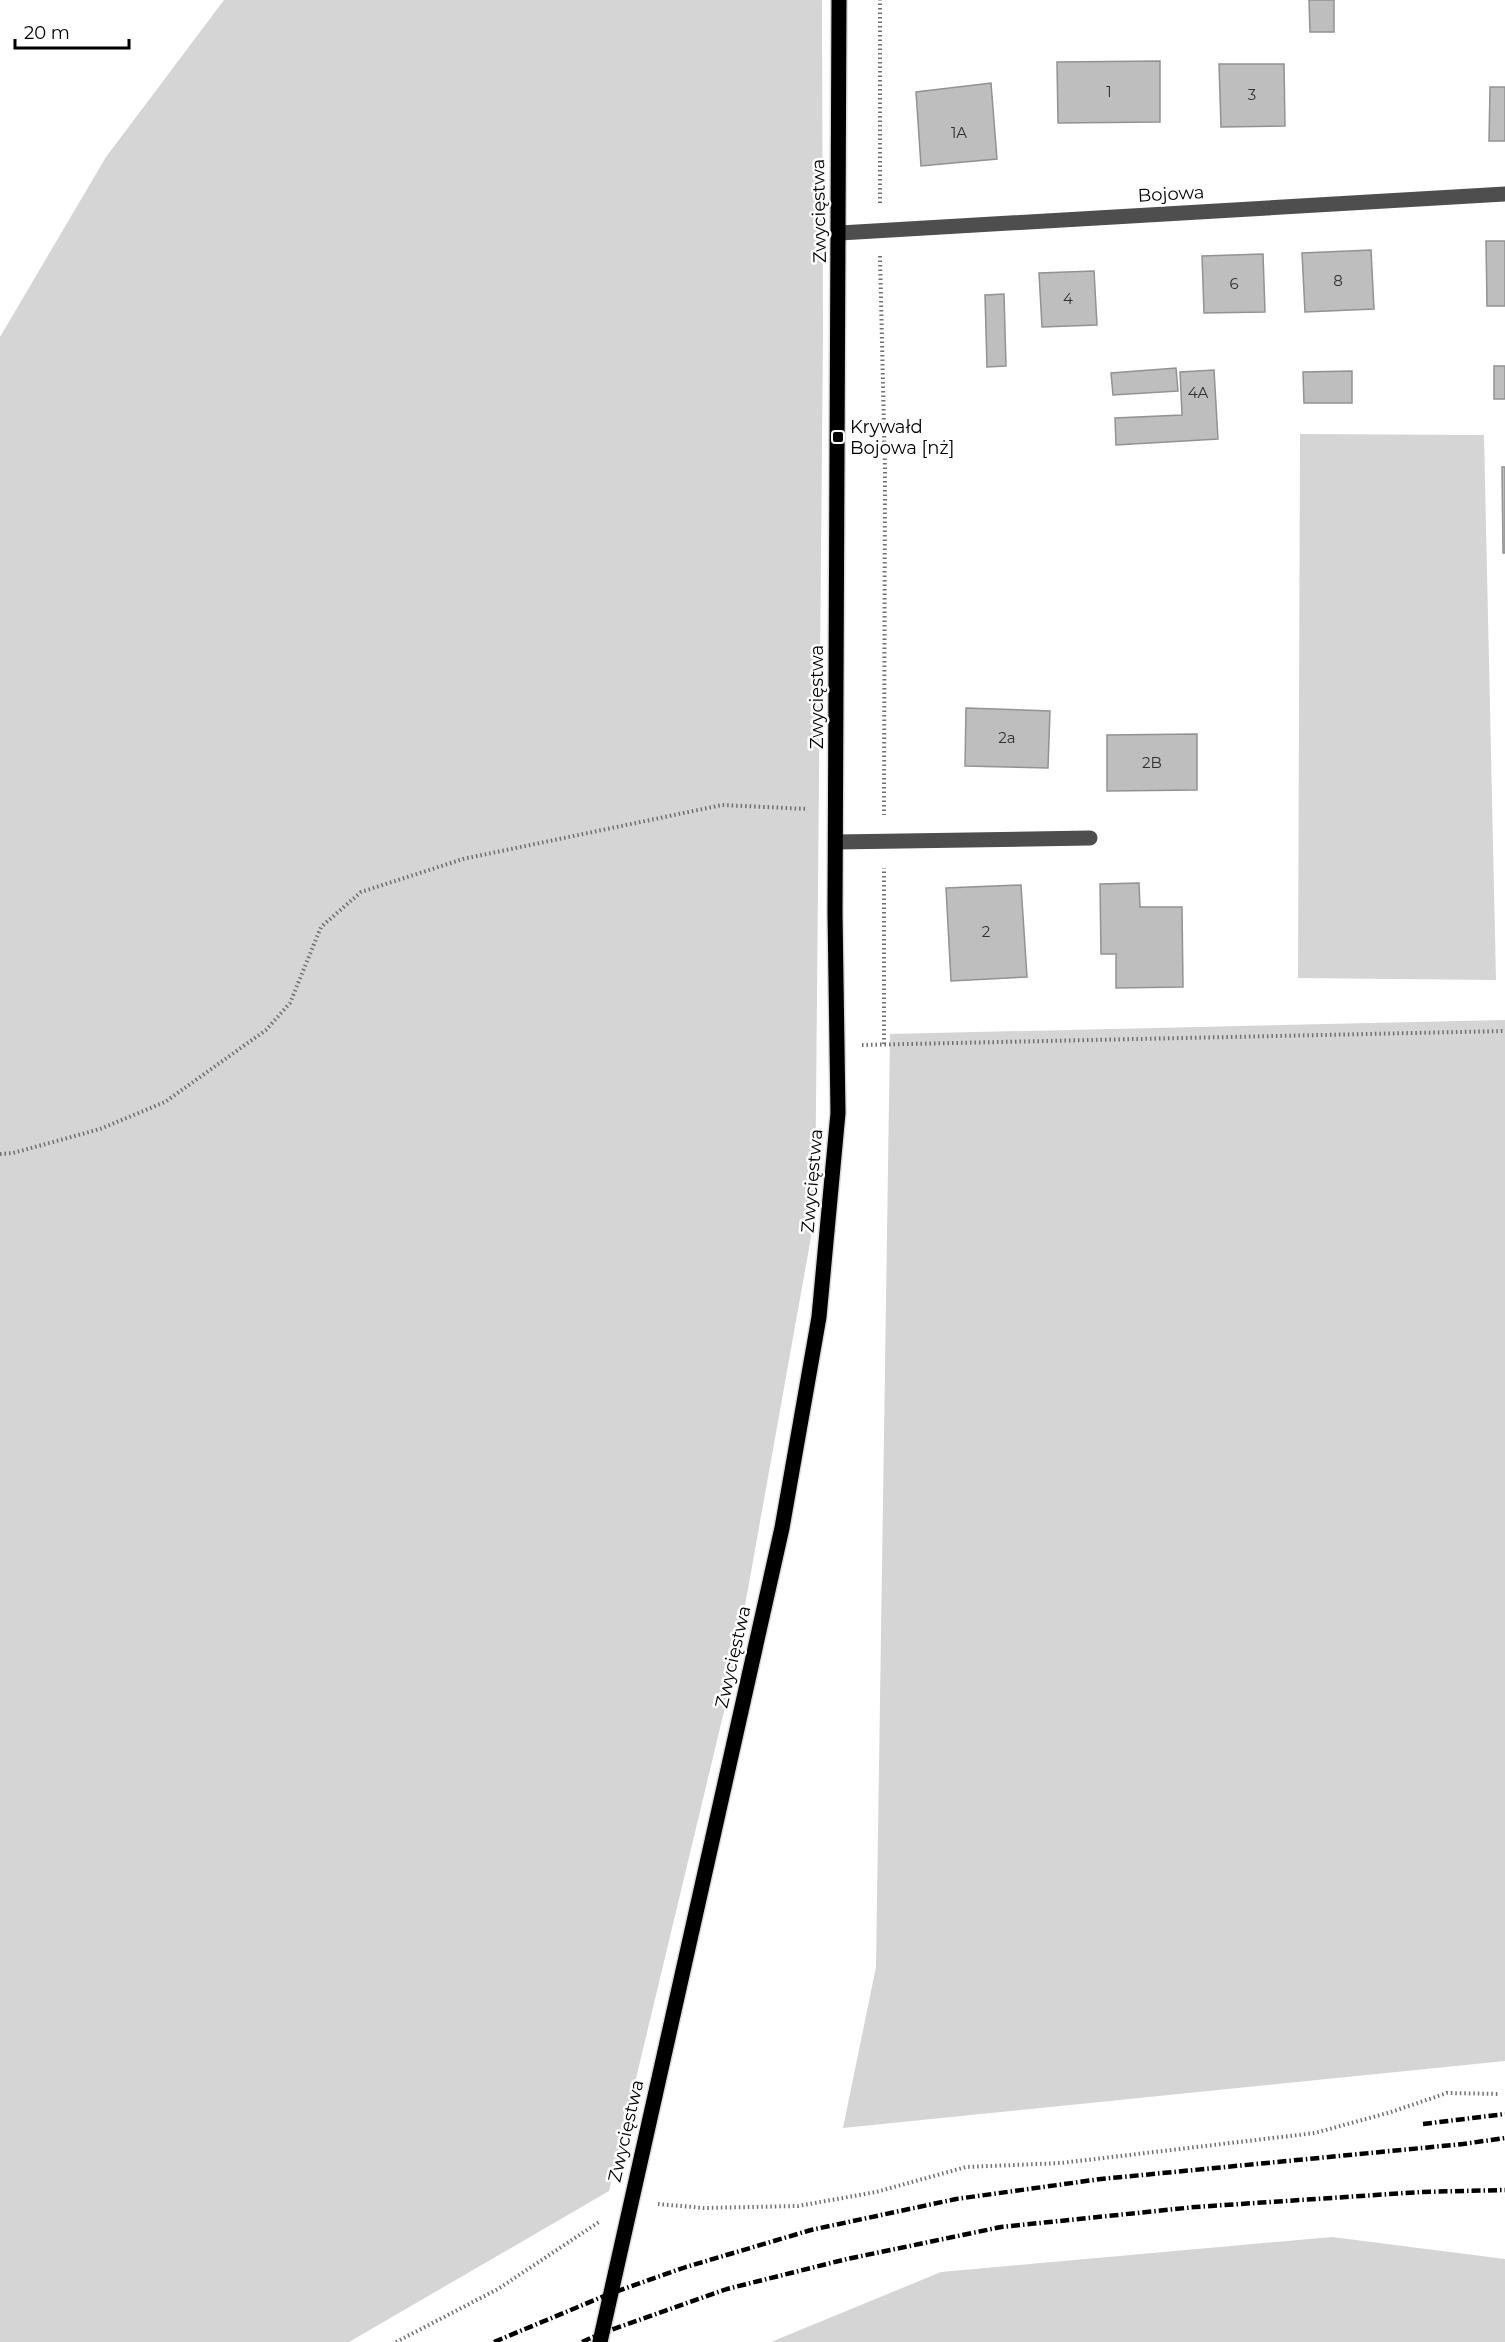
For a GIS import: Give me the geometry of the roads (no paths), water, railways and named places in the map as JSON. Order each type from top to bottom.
[{"type":"main road","name":"Zwycięstwa","points":[[600,2342],[782,1528],[819,1317],[838,1113],[836,810],[840,233],[839,0]]},
{"type":"street","name":"Bojowa","points":[[840,233],[1505,194]]},
{"type":"street","points":[[836,842],[1090,838]]},
{"type":"railway","points":[[1423,2124],[1505,2114]]},
{"type":"railway","points":[[494,2342],[609,2294],[686,2267],[811,2230],[956,2199],[1101,2179],[1505,2138]]},
{"type":"railway","points":[[582,2342],[727,2289],[847,2259],[1001,2227],[1195,2207],[1421,2192],[1505,2190]]},
{"type":"place","name":"Krywałd Bojowa [nż]","points":[[838,437]]}]
